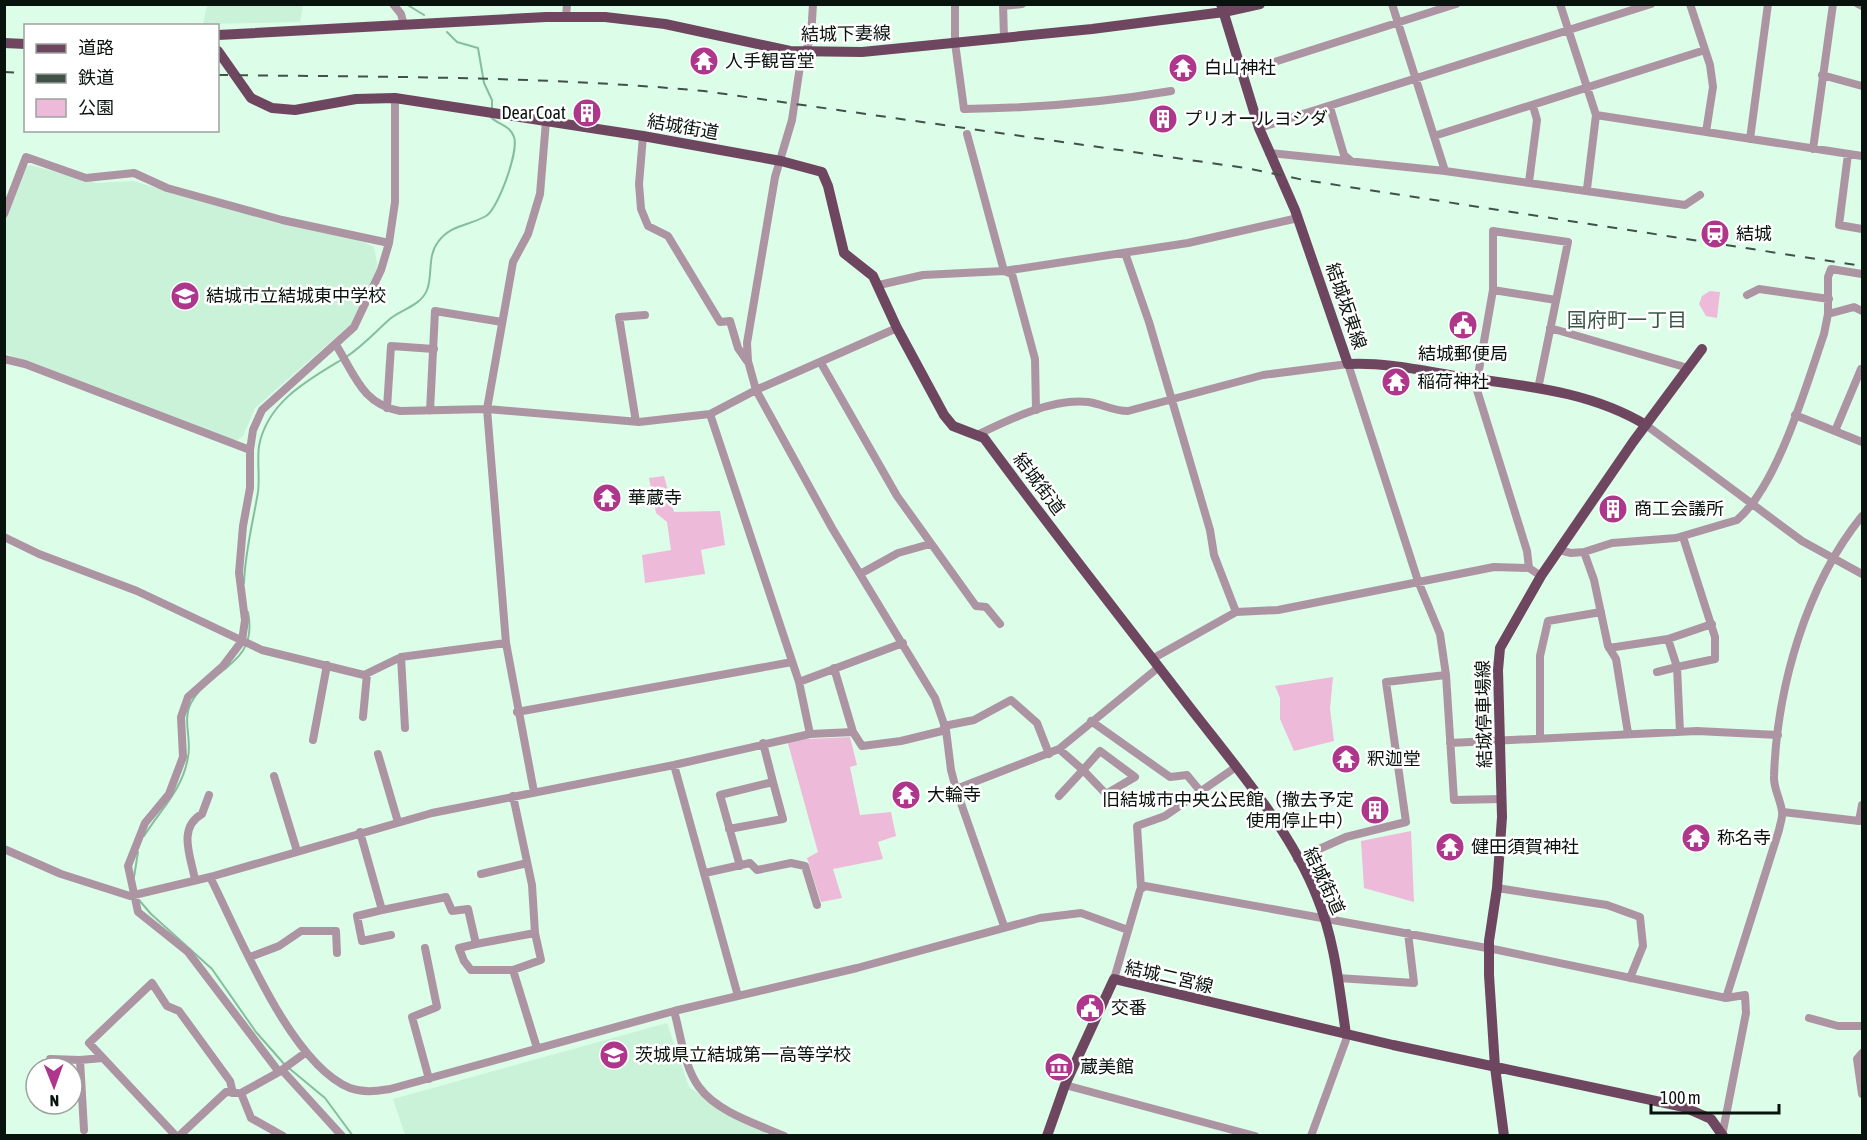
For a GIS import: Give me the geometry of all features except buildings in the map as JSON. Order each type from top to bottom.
[{"type":"main road","name":"結城下妻線","points":[[219,35],[566,17],[635,20],[805,52],[880,51],[1004,38],[1260,4]]},
{"type":"main road","name":"結城坂東線","points":[[1223,8],[1240,73],[1259,128],[1298,218],[1348,364],[1377,364],[1538,389],[1604,403],[1646,425]]},
{"type":"main road","points":[[4,43],[24,44]]},
{"type":"main road","name":"結城街道","points":[[219,53],[233,76],[251,98],[272,108],[295,110],[356,99],[396,98],[643,136],[781,161],[822,172],[828,186],[844,253],[867,269],[879,285],[897,328],[944,415],[953,426],[984,438],[1236,767],[1297,859],[1317,895],[1325,918],[1338,978],[1346,1034]]},
{"type":"main road","name":"結城停車場線","points":[[1504,1136],[1495,1067],[1489,949],[1497,888],[1502,799],[1500,648],[1541,576],[1702,349]]},
{"type":"main road","name":"結城二宮線","points":[[1047,1136],[1065,1085],[1114,979],[1346,1034]]},
{"type":"main road","points":[[1346,1034],[1684,1107],[1711,1119],[1723,1135]]},
{"type":"street","points":[[393,4],[402,15],[404,25]]},
{"type":"street","points":[[566,17],[567,4]]},
{"type":"street","points":[[813,4],[811,37],[800,66],[796,104],[775,177],[747,343],[748,362],[756,390],[860,574],[935,698],[945,728],[956,789],[1004,926]]},
{"type":"street","points":[[955,4],[955,43],[964,109],[1036,108],[1125,99],[1171,91]]},
{"type":"street","points":[[1004,38],[1003,5],[1022,4]]},
{"type":"street","points":[[1392,4],[1445,171]]},
{"type":"street","points":[[1240,73],[1456,4]]},
{"type":"street","points":[[1560,4],[1596,116],[1587,189]]},
{"type":"street","points":[[1259,128],[1569,32],[1651,4]]},
{"type":"street","points":[[1690,4],[1705,50],[1713,87],[1706,132]]},
{"type":"street","points":[[1750,139],[1768,4]]},
{"type":"street","points":[[1813,149],[1833,4]]},
{"type":"street","points":[[1858,4],[1863,6]]},
{"type":"street","points":[[1434,136],[1705,50]]},
{"type":"street","points":[[1822,75],[1863,86]]},
{"type":"street","points":[[342,1136],[280,1071],[188,952],[138,912],[128,866],[145,823],[169,794],[183,757],[181,717],[188,697],[223,666],[242,641],[244,620],[239,573],[243,526],[250,488],[249,450],[253,430],[262,410],[354,327],[381,270],[389,243],[396,188],[393,162],[396,98]]},
{"type":"street","points":[[1529,182],[1538,120],[1533,106]]},
{"type":"street","points":[[1330,107],[1344,155],[1351,161]]},
{"type":"street","points":[[1596,116],[1863,156]]},
{"type":"street","points":[[534,792],[517,712],[506,643],[487,409],[513,262],[528,234],[540,194],[546,121]]},
{"type":"street","points":[[967,134],[1004,271]]},
{"type":"street","points":[[643,136],[639,184],[641,209],[648,226],[668,236],[720,322],[730,321],[738,348],[748,362]]},
{"type":"street","points":[[1269,153],[1445,171],[1587,189],[1685,205],[1700,195]]},
{"type":"street","points":[[1848,154],[1839,225],[1863,228]]},
{"type":"street","points":[[4,214],[26,157],[86,178],[134,173],[167,188],[282,220],[389,243]]},
{"type":"street","points":[[879,285],[923,275],[1004,271],[1125,253],[1238,233],[1298,218]]},
{"type":"street","points":[[1530,568],[1527,550],[1476,387],[1493,290],[1493,231],[1568,242],[1538,389]]},
{"type":"street","points":[[1125,253],[1155,342],[1210,530],[1214,555],[1236,612]]},
{"type":"street","points":[[1559,550],[1570,553],[1584,552],[1612,543],[1683,537],[1737,520],[1752,503],[1778,456],[1794,416],[1824,334],[1828,314],[1828,277],[1831,269],[1863,274]]},
{"type":"street","points":[[1004,271],[1012,274],[1030,335],[1035,359],[1036,410]]},
{"type":"street","points":[[1747,296],[1759,289],[1829,298]]},
{"type":"street","points":[[1493,290],[1556,300]]},
{"type":"street","points":[[1828,314],[1854,307],[1863,311]]},
{"type":"street","points":[[430,411],[435,311],[502,322]]},
{"type":"street","points":[[636,422],[619,317],[645,315]]},
{"type":"street","points":[[336,345],[368,396],[387,408],[400,411],[487,409],[636,422],[710,414],[756,390],[897,328]]},
{"type":"street","points":[[1550,328],[1688,368]]},
{"type":"street","points":[[387,408],[391,346],[434,349]]},
{"type":"street","points":[[4,359],[26,364],[249,450]]},
{"type":"street","points":[[821,363],[897,496],[976,606],[986,607],[1000,624]]},
{"type":"street","points":[[977,435],[1018,413],[1088,402],[1113,411],[1128,411],[1171,401],[1227,382],[1348,364],[1418,581],[1440,634],[1446,675],[1454,800],[1502,799]]},
{"type":"street","points":[[1835,431],[1863,370]]},
{"type":"street","points":[[710,414],[799,682],[810,734]]},
{"type":"street","points":[[1794,416],[1863,442]]},
{"type":"street","points":[[1646,425],[1802,541],[1863,574]]},
{"type":"street","points":[[1726,998],[1783,812],[1773,779],[1778,735],[1796,641],[1805,615],[1834,560],[1863,516]]},
{"type":"street","points":[[4,537],[39,554],[137,591],[262,650],[367,674],[402,657],[506,643]]},
{"type":"street","points":[[1658,672],[1715,659],[1715,637],[1712,624],[1683,537]]},
{"type":"street","points":[[860,574],[898,553],[930,544]]},
{"type":"street","points":[[1584,552],[1609,648],[1616,659],[1628,733]]},
{"type":"street","points":[[956,789],[1059,749],[1082,732],[1091,721],[1156,663],[1236,612],[1278,610],[1494,567],[1530,568],[1541,576]]},
{"type":"street","points":[[1540,738],[1540,656],[1548,621],[1601,612]]},
{"type":"street","points":[[1609,648],[1668,639],[1712,624]]},
{"type":"street","points":[[1668,639],[1677,667],[1680,732]]},
{"type":"street","points":[[799,682],[903,643]]},
{"type":"street","points":[[402,657],[405,728]]},
{"type":"street","points":[[517,712],[792,662]]},
{"type":"street","points":[[313,740],[327,665]]},
{"type":"street","points":[[834,669],[853,732],[862,746],[901,741],[974,720],[1011,700],[1037,723],[1049,754]]},
{"type":"street","points":[[363,717],[367,674]]},
{"type":"street","points":[[1297,859],[1346,837],[1406,822],[1386,682],[1446,675]]},
{"type":"street","points":[[1091,721],[1170,777],[1187,775],[1201,792]]},
{"type":"street","points":[[4,849],[61,874],[124,896],[134,895],[210,877],[398,822],[513,796],[674,765],[763,743],[810,734],[853,732]]},
{"type":"street","points":[[1450,743],[1628,733],[1778,735]]},
{"type":"street","points":[[729,829],[783,819],[763,743]]},
{"type":"street","points":[[1059,749],[1083,770],[1106,794],[1135,777],[1100,751],[1083,770],[1059,796]]},
{"type":"street","points":[[378,754],[398,822]]},
{"type":"street","points":[[674,765],[738,996]]},
{"type":"street","points":[[1114,979],[1141,888],[1137,826],[1166,816],[1236,767]]},
{"type":"street","points":[[274,776],[297,851]]},
{"type":"street","points":[[740,866],[720,795],[773,783]]},
{"type":"street","points":[[195,880],[186,834],[193,819],[202,814],[208,795]]},
{"type":"street","points":[[513,796],[527,863],[541,960],[513,970],[471,970],[464,961],[459,948],[536,933]]},
{"type":"street","points":[[1783,812],[1859,821],[1863,805]]},
{"type":"street","points":[[360,832],[382,910]]},
{"type":"street","points":[[481,873],[527,863]]},
{"type":"street","points":[[705,873],[750,863],[757,870],[791,863],[805,866],[817,904]]},
{"type":"street","points":[[210,877],[292,1036],[305,1053],[342,1084],[364,1092],[390,1089],[674,1011],[857,968],[1004,926],[1073,912],[1128,930]]},
{"type":"street","points":[[1141,888],[1145,886],[1408,933],[1726,998],[1745,995],[1746,1013],[1723,1135]]},
{"type":"street","points":[[1497,888],[1606,905],[1640,917],[1643,945],[1630,978]]},
{"type":"street","points":[[391,935],[362,941],[357,916],[446,897],[452,911],[468,909],[476,944]]},
{"type":"street","points":[[250,957],[279,946],[301,932],[313,929],[336,931],[337,953]]},
{"type":"street","points":[[1338,978],[1414,983],[1408,933]]},
{"type":"street","points":[[425,948],[437,1007],[412,1017],[429,1078]]},
{"type":"street","points":[[513,970],[537,1048]]},
{"type":"street","points":[[283,1136],[251,1118],[237,1093],[230,1081],[179,1011],[167,1006],[152,983],[89,1043],[177,1136],[226,1092],[237,1093],[280,1071],[305,1053]]},
{"type":"street","points":[[674,1011],[691,1070],[705,1094],[720,1105],[784,1136]]},
{"type":"street","points":[[1809,1018],[1838,1026],[1863,1026]]},
{"type":"street","points":[[1311,1136],[1346,1034]]},
{"type":"street","points":[[1863,1053],[1857,1059],[1863,1094]]},
{"type":"street","points":[[84,1060],[103,1058]]},
{"type":"street","points":[[1065,1085],[1255,1136]]},
{"type":"street","points":[[83,1116],[84,1130]]},
{"type":"shaded area","points":[[207,4],[303,5],[300,22],[203,24]]},
{"type":"shaded area","name":"結城市立結城東中学校","points":[[30,165],[97,183],[133,181],[280,224],[360,240],[374,247],[378,269],[352,323],[255,408],[243,436],[237,440],[230,439],[5,353],[4,225],[26,167]]},
{"type":"shaded area","name":"茨城県立結城第一高等学校","points":[[667,1023],[689,1087],[729,1114],[765,1131],[766,1135],[405,1135],[393,1099]]},
{"type":"green space","points":[[1710,291],[1720,292],[1717,318],[1706,316],[1699,304],[1702,296]]},
{"type":"green space","points":[[664,476],[674,512],[720,511],[725,545],[701,550],[705,574],[645,583],[642,555],[671,550],[667,522],[656,513],[649,478]]},
{"type":"green space","points":[[1333,677],[1330,709],[1334,741],[1294,751],[1280,719],[1280,698],[1275,686]]},
{"type":"green space","points":[[850,737],[857,765],[850,767],[860,815],[891,812],[896,836],[878,842],[883,859],[833,869],[842,898],[821,902],[807,858],[818,852],[787,740]]},
{"type":"green space","points":[[1411,831],[1414,902],[1364,888],[1361,841]]},
{"type":"waterway","points":[[406,4],[424,15]]},
{"type":"waterway","points":[[447,32],[457,42],[478,48],[484,83],[492,100],[492,108]]},
{"type":"waterway","points":[[346,357],[391,318],[421,299],[429,284],[432,253],[443,236],[454,228],[486,216],[496,203],[511,166],[515,144],[510,130],[491,117]]},
{"type":"waterway","points":[[244,583],[258,492],[258,457],[263,431],[279,405],[302,385],[341,360]]},
{"type":"waterway","points":[[144,836],[176,789],[185,768],[189,750],[188,709],[199,691],[240,655],[246,644],[249,630],[248,612]]},
{"type":"waterway","points":[[134,877],[138,852]]},
{"type":"waterway","points":[[139,900],[151,914],[212,969],[256,1032],[285,1065]]},
{"type":"waterway","points":[[290,1069],[325,1098],[353,1136]]},
{"type":"railway","points":[[4,72],[24,73]]},
{"type":"railway","points":[[219,75],[583,82],[704,91],[1246,168],[1304,180],[1862,266]]},
{"type":"place","name":"人手観音堂","points":[[704,61]]},
{"type":"place","name":"白山神社","points":[[1183,68]]},
{"type":"place","name":"Dear Coat","points":[[587,113]]},
{"type":"place","name":"プリオールヨシダ","points":[[1163,119]]},
{"type":"place","name":"結城","points":[[1715,234]]},
{"type":"place","name":"結城市立結城東中学校","points":[[185,296]]},
{"type":"place","name":"結城郵便局","points":[[1463,325]]},
{"type":"place","name":"稲荷神社","points":[[1396,382]]},
{"type":"place","name":"華蔵寺","points":[[607,498]]},
{"type":"place","name":"商工会議所","points":[[1613,509]]},
{"type":"place","name":"釈迦堂","points":[[1346,759]]},
{"type":"place","name":"大輪寺","points":[[906,795]]},
{"type":"place","name":"旧結城市中央公民館（撤去予定 使用停止中）","points":[[1375,810]]},
{"type":"place","name":"称名寺","points":[[1696,838]]},
{"type":"place","name":"健田須賀神社","points":[[1450,847]]},
{"type":"place","name":"交番","points":[[1090,1008]]},
{"type":"place","name":"茨城県立結城第一高等学校","points":[[614,1055]]},
{"type":"place","name":"蔵美館","points":[[1059,1067]]},
{"type":"district","name":"国府町一丁目","points":[[1627,320]]}]
